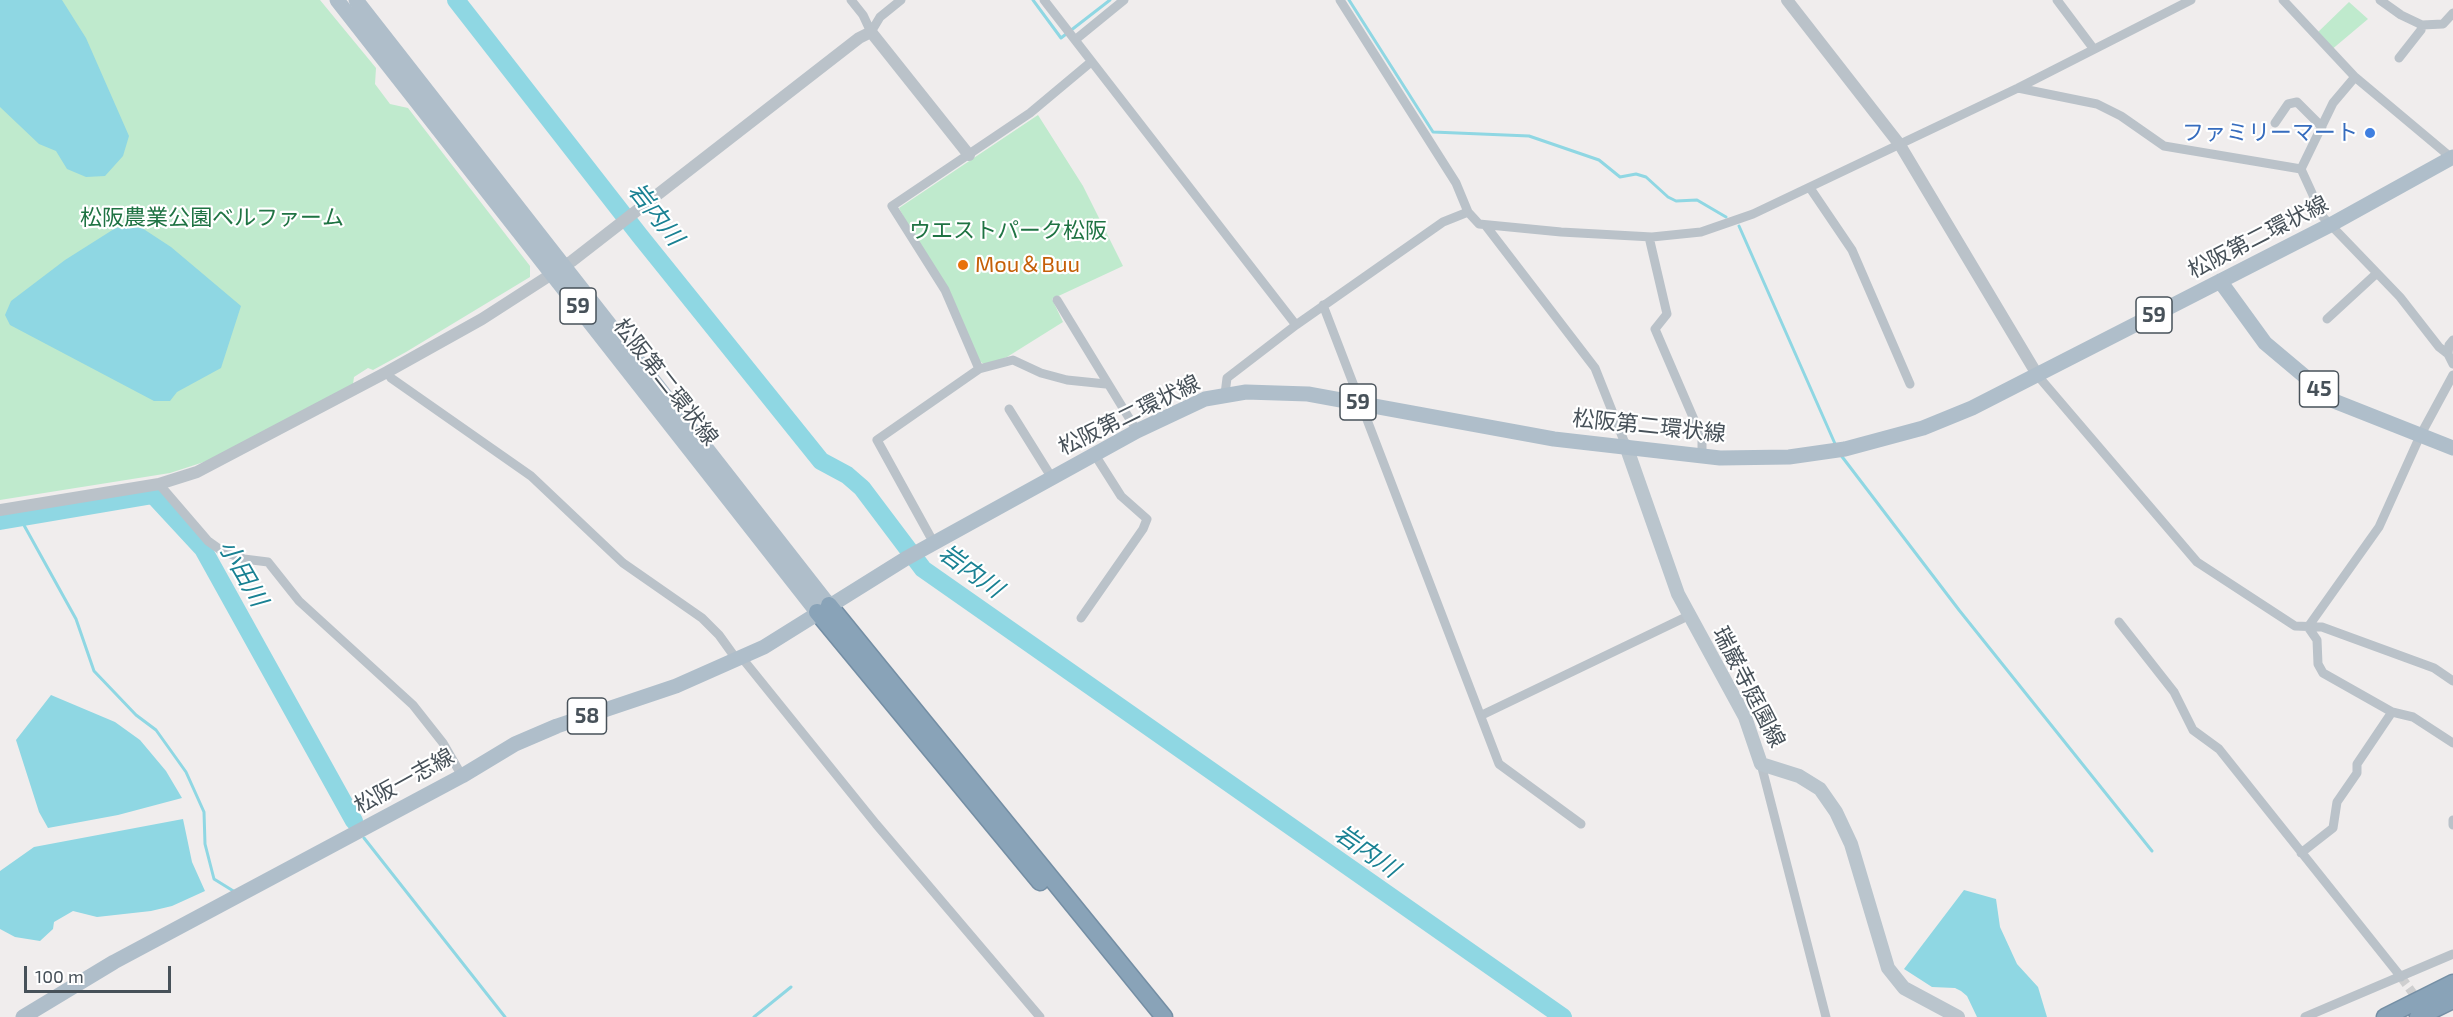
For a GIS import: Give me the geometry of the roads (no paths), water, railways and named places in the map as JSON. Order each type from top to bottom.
[{"type":"highway","points":[[823,609],[1151,1017]]},
{"type":"highway","points":[[823,609],[1164,1017]]},
{"type":"highway","points":[[2385,1017],[2453,983]]},
{"type":"highway","points":[[2418,1017],[2453,1000]]},
{"type":"main road","name":"松阪第二環状線","points":[[337,0],[558,270]]},
{"type":"main road","name":"松阪第二環状線","points":[[356,0],[558,270],[823,609],[905,559],[1137,431],[1205,399],[1225,394],[1290,392],[1554,439],[1702,456],[1773,458],[1845,449],[1936,423],[2038,376],[2332,224],[2453,158]]},
{"type":"main road","name":"45","points":[[2220,281],[2265,343],[2334,401],[2453,448]]},
{"type":"main road","name":"瑞巌寺庭園線","points":[[1626,446],[1668,567],[1688,616],[1745,717],[1761,764],[1799,776],[1820,789],[1836,812],[1851,844],[1888,968],[1904,988],[1958,1017]]},
{"type":"main road","name":"松阪一志線","points":[[23,1017],[114,962],[462,776],[515,744],[547,730],[676,686],[740,659],[823,609]]},
{"type":"street","points":[[851,0],[863,15],[870,33],[969,155]]},
{"type":"street","points":[[0,510],[159,484],[218,463],[482,319],[558,270],[635,213],[859,38],[870,33],[880,17],[901,0]]},
{"type":"street","points":[[1044,0],[1296,325]]},
{"type":"street","points":[[1071,34],[1124,0]]},
{"type":"street","points":[[1340,0],[1455,183],[1468,212],[1479,224],[1649,237],[1707,230],[1753,214],[2018,88],[2191,0]]},
{"type":"street","points":[[1786,0],[1900,145],[2038,376],[2197,562],[2295,626],[2322,627],[2434,668],[2453,681]]},
{"type":"street","points":[[2057,0],[2093,48]]},
{"type":"street","points":[[2283,0],[2355,77],[2453,158]]},
{"type":"street","points":[[2380,0],[2422,26],[2443,24],[2453,13]]},
{"type":"street","points":[[2399,58],[2422,26]]},
{"type":"street","points":[[979,369],[945,290],[892,206],[1030,113],[1091,62]]},
{"type":"street","points":[[2301,169],[2333,104],[2355,77]]},
{"type":"street","points":[[2018,88],[2097,104],[2121,116],[2164,146],[2301,169]]},
{"type":"street","points":[[2275,123],[2288,104],[2297,102],[2322,127]]},
{"type":"street","points":[[2301,169],[2323,217],[2377,273],[2439,347],[2448,354],[2453,364]]},
{"type":"street","points":[[1810,188],[1852,250],[1910,384]]},
{"type":"street","points":[[1225,394],[1227,378],[1296,325],[1443,222],[1468,212]]},
{"type":"street","points":[[1486,226],[1595,368],[1626,446]]},
{"type":"street","points":[[1649,237],[1667,314],[1655,329],[1702,438],[1702,456]]},
{"type":"street","points":[[2327,319],[2377,273]]},
{"type":"street","points":[[1057,300],[1106,384],[1137,431]]},
{"type":"street","points":[[1323,305],[1499,764],[1581,824]]},
{"type":"street","points":[[2448,354],[2449,345],[2453,340]]},
{"type":"street","points":[[930,536],[877,440],[979,369],[1013,360],[1041,373],[1106,384]]},
{"type":"street","points":[[387,372],[391,378],[531,476],[623,562],[702,618],[740,659],[1040,1017]]},
{"type":"street","points":[[2308,627],[2379,527],[2420,436],[2453,375]]},
{"type":"street","points":[[1009,409],[1052,478]]},
{"type":"street","points":[[1081,618],[1143,529],[1147,519],[1121,496],[1095,455]]},
{"type":"street","points":[[159,484],[208,541],[222,551],[268,562],[299,602],[413,705],[443,744],[462,776]]},
{"type":"street","points":[[1482,715],[1688,616]]},
{"type":"street","points":[[2120,622],[2174,692],[2193,730],[2219,749],[2401,977]]},
{"type":"street","points":[[2308,627],[2317,640],[2319,664],[2323,673],[2392,712],[2413,717],[2453,743]]},
{"type":"street","points":[[2301,853],[2333,828],[2337,802],[2357,773],[2357,764],[2392,712]]},
{"type":"street","points":[[1761,764],[1826,1017]]},
{"type":"street","points":[[2305,1017],[2453,954]]},
{"type":"water","points":[[0,0],[62,0],[86,38],[129,136],[123,156],[105,176],[86,177],[67,169],[56,151],[39,144],[0,107]]},
{"type":"water","points":[[125,225],[142,228],[171,247],[241,306],[221,368],[177,392],[170,401],[154,401],[10,325],[5,315],[11,301],[65,260],[114,229]]},
{"type":"water","points":[[51,695],[115,722],[140,740],[166,771],[182,798],[118,815],[48,828],[39,812],[16,740]]},
{"type":"water","points":[[183,819],[192,862],[205,891],[172,906],[151,911],[97,917],[73,911],[54,922],[53,929],[40,941],[15,937],[0,929],[0,871],[34,847]]},
{"type":"water","points":[[1964,890],[1996,899],[2000,927],[2017,964],[2038,987],[2047,1017],[1977,1017],[1967,996],[1961,991],[1955,988],[1932,987],[1904,969]]},
{"type":"waterway","name":"岩内川","points":[[456,0],[640,236],[821,461],[847,475],[862,488],[923,569],[1563,1017]]},
{"type":"waterway","points":[[1033,0],[1061,38],[1110,0]]},
{"type":"waterway","points":[[1349,0],[1433,132],[1529,136],[1599,160],[1620,177],[1636,174],[1646,177],[1668,197],[1676,201],[1697,200],[1726,217]]},
{"type":"waterway","points":[[1739,226],[1836,446]]},
{"type":"waterway","points":[[1840,454],[1959,610],[2152,851]]},
{"type":"waterway","name":"小田川","points":[[0,521],[153,495],[203,549],[354,821]]},
{"type":"waterway","points":[[20,518],[76,619],[94,671],[136,715],[156,730],[186,772],[204,812],[205,844],[214,879],[235,892]]},
{"type":"waterway","name":"小田川","points":[[364,838],[505,1017]]},
{"type":"waterway","name":"小田川","points":[[754,1017],[791,987]]},
{"type":"tunnel","points":[[2401,977],[2420,1003]]},
{"type":"place","name":"ファミリーマート","points":[[2370,133]]},
{"type":"place","name":"Mou＆Buu","points":[[963,265]]},
{"type":"park label","name":"松阪農業公園ベルファーム","points":[[212,218]]},
{"type":"park label","name":"ウエストパーク松阪","points":[[1008,231]]}]
